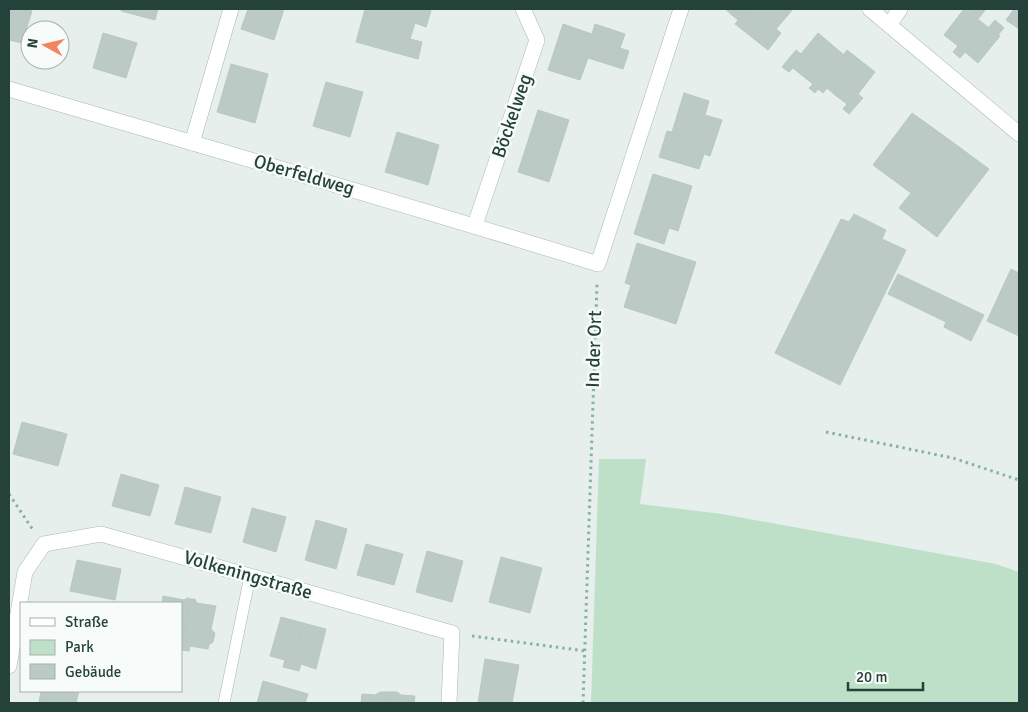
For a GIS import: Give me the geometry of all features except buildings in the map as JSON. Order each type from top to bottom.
[{"type":"street","points":[[192,144],[231,9]]},
{"type":"street","name":"Böckelweg","points":[[474,225],[538,40],[523,9]]},
{"type":"street","points":[[598,264],[681,9]]},
{"type":"street","points":[[870,9],[1019,134]]},
{"type":"street","points":[[890,24],[900,9]]},
{"type":"street","name":"Oberfeldweg","points":[[9,89],[474,225],[598,264]]},
{"type":"street","name":"Volkeningstraße","points":[[44,544],[101,534],[452,633]]},
{"type":"street","points":[[9,666],[25,572],[44,544]]},
{"type":"street","points":[[449,703],[452,633]]},
{"type":"lane","points":[[224,703],[250,576]]},
{"type":"path","name":"In der Ort","points":[[583,703],[598,264]]},
{"type":"path","points":[[826,432],[953,458],[1019,480]]},
{"type":"path","points":[[9,494],[44,544]]},
{"type":"path","points":[[452,633],[586,651]]},
{"type":"green space","points":[[599,459],[646,459],[640,504],[722,514],[996,564],[1019,572],[1019,703],[591,703]]}]
